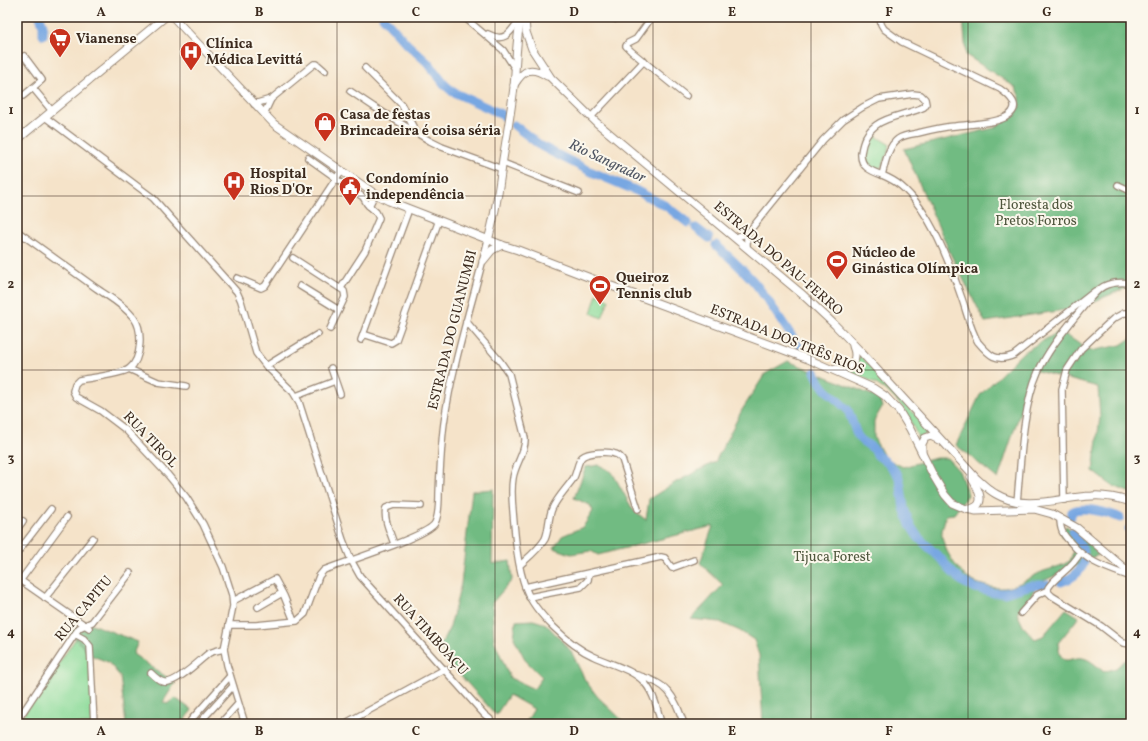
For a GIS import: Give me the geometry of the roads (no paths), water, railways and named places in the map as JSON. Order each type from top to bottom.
[{"type":"main road","points":[[17,140],[164,17]]},
{"type":"main road","name":"ESTRADA DOS TRÊS RIOS","points":[[173,17],[274,124],[375,194],[488,240],[808,359],[873,388],[885,396],[899,411],[933,475],[947,498],[952,503],[966,509],[990,511],[1034,506],[1094,496],[1112,497],[1131,502]]},
{"type":"main road","name":"ESTRADA DO GUANUMBI","points":[[488,240],[492,227],[502,166],[522,17]]},
{"type":"main road","name":"ESTRADA DO PAU-FERRO","points":[[522,17],[532,49],[551,78],[591,117],[803,295],[852,343],[977,479],[997,494],[1017,502],[1034,506]]},
{"type":"main road","points":[[514,85],[520,77],[530,70],[540,72],[551,78]]},
{"type":"main road","points":[[467,231],[483,232],[492,227],[497,239],[504,246],[492,250],[483,261]]},
{"type":"main road","points":[[831,369],[843,370],[851,365],[855,359],[852,343]]},
{"type":"main road","points":[[922,452],[923,440],[928,437],[931,436],[943,442]]},
{"type":"main road","points":[[965,466],[979,490],[980,499],[980,503],[976,507],[966,509]]},
{"type":"main road","points":[[1034,506],[1060,518],[1080,531],[1131,576]]},
{"type":"street","points":[[464,17],[503,50],[514,68]]},
{"type":"street","points":[[481,30],[492,36],[503,38],[510,33],[522,17]]},
{"type":"street","points":[[652,17],[636,39],[628,43],[626,46],[686,96]]},
{"type":"street","points":[[880,17],[884,29],[902,42],[1000,89],[1011,98],[1014,104],[1012,112],[1006,117],[998,120],[953,126],[902,137],[892,145],[882,175]]},
{"type":"street","points":[[17,92],[21,96],[33,88],[42,79],[24,56]]},
{"type":"street","points":[[591,117],[644,61]]},
{"type":"street","points":[[254,104],[271,99],[314,64],[317,64],[325,71]]},
{"type":"street","points":[[365,68],[401,104],[416,132]]},
{"type":"street","points":[[33,88],[52,111]]},
{"type":"street","points":[[350,90],[374,108],[442,147],[502,166],[578,193]]},
{"type":"street","points":[[735,237],[747,234],[823,140],[843,120],[863,106],[879,99],[913,94],[921,95],[925,99],[926,104],[924,107],[889,118],[873,127],[865,138],[861,156],[862,162],[866,168],[882,175],[902,187],[918,205],[938,238],[948,261],[975,337],[985,350],[999,359],[1014,355],[1095,291],[1109,283],[1131,283]]},
{"type":"street","points":[[264,114],[271,99]]},
{"type":"street","points":[[45,117],[153,198],[237,292],[256,353],[266,366],[296,396],[335,381]]},
{"type":"street","points":[[308,158],[363,197],[369,206],[376,212],[379,218],[365,251],[341,288]]},
{"type":"street","points":[[238,278],[261,288],[265,286],[338,179],[341,171]]},
{"type":"street","points":[[1118,185],[1131,191]]},
{"type":"street","points":[[369,206],[375,194]]},
{"type":"street","points":[[361,340],[409,209]]},
{"type":"street","points":[[363,334],[391,344],[396,340],[439,220]]},
{"type":"street","points":[[17,231],[119,304],[135,319],[138,327],[140,344],[135,361],[130,369],[158,382],[186,386]]},
{"type":"street","points":[[747,234],[747,248]]},
{"type":"street","name":"ESTRADA DO GUANUMBI","points":[[294,621],[301,619],[305,614],[319,576],[324,570],[430,529],[435,523],[438,505],[444,424],[451,381],[488,240]]},
{"type":"street","points":[[293,258],[341,288],[345,294],[330,329]]},
{"type":"street","points":[[300,286],[339,310]]},
{"type":"street","points":[[1017,502],[1025,428],[1032,389],[1037,374],[1047,354],[1095,291]]},
{"type":"street","points":[[1064,500],[1062,389],[1067,370],[1081,349],[1113,319],[1124,313],[1131,314]]},
{"type":"street","points":[[466,321],[500,361],[509,374],[525,438],[525,447],[514,471],[512,491],[520,565],[525,588],[529,598],[560,633],[580,650],[633,674],[651,679],[664,686],[673,699],[684,724]]},
{"type":"street","points":[[266,366],[318,334]]},
{"type":"street","points":[[331,368],[340,394]]},
{"type":"street","name":"RUA TIROL","points":[[130,369],[79,380],[73,387],[74,394],[80,400],[101,410],[126,430],[168,475],[195,510],[213,543],[229,583],[233,601],[224,649],[230,676],[245,724]]},
{"type":"street","name":"RUA TIMBOAÇU","points":[[296,396],[343,540],[351,560],[360,576],[490,719],[492,724]]},
{"type":"street","points":[[520,565],[534,553],[545,538],[548,519],[552,509],[573,479],[581,458],[584,456],[597,452],[615,454],[622,459],[638,509]]},
{"type":"street","points":[[394,544],[385,512],[386,508],[394,505],[421,506]]},
{"type":"street","points":[[17,553],[51,509]]},
{"type":"street","points":[[67,517],[19,579],[87,627]]},
{"type":"street","points":[[1060,518],[1061,531],[1080,553],[1093,562],[1131,576]]},
{"type":"street","points":[[17,529],[23,521]]},
{"type":"street","points":[[45,598],[93,538]]},
{"type":"street","points":[[1021,613],[1037,595],[1048,590],[1050,584],[1070,567],[1080,553]]},
{"type":"street","points":[[525,588],[661,557],[665,558],[672,568],[694,560]]},
{"type":"street","name":"RUA CAPITU","points":[[17,721],[79,628],[87,627],[92,622],[130,573]]},
{"type":"street","points":[[529,598],[581,587],[588,580],[589,574]]},
{"type":"street","points":[[229,625],[256,625],[294,621],[275,579],[233,601]]},
{"type":"street","points":[[1048,590],[1052,596],[1101,626],[1120,642],[1131,644]]},
{"type":"street","points":[[258,607],[282,593]]},
{"type":"street","points":[[75,634],[84,638],[90,646],[94,724]]},
{"type":"street","points":[[151,673],[159,680],[169,682],[179,677],[209,653],[224,649]]},
{"type":"street","points":[[344,724],[445,669]]},
{"type":"street","points":[[633,674],[644,682],[649,689],[654,699],[661,724]]},
{"type":"street","points":[[191,720],[230,676]]},
{"type":"street","points":[[202,720],[233,686]]},
{"type":"street","points":[[220,724],[238,704]]},
{"type":"waterway","points":[[40,17],[43,25],[43,35]]},
{"type":"waterway","name":"Rio Sangrador","points":[[383,17],[407,44],[428,63],[445,85],[453,92],[505,117]]},
{"type":"waterway","name":"Rio Sangrador","points":[[514,125],[541,146],[592,172],[637,191],[666,206],[688,223]]},
{"type":"waterway","name":"Rio Sangrador","points":[[696,228],[709,238]]},
{"type":"waterway","name":"Rio Sangrador","points":[[716,245],[754,282],[801,350]]},
{"type":"waterway","name":"Rio Sangrador","points":[[815,372],[825,389],[848,410],[857,435],[861,440],[874,449],[877,455],[889,464],[898,475],[904,508],[910,525],[918,537],[952,572],[963,582],[975,588],[994,593],[1005,593],[1032,585],[1047,585]]},
{"type":"waterway","name":"Rio Sangrador","points":[[1070,518],[1072,512],[1081,509],[1103,512],[1120,518]]},
{"type":"waterway","name":"Rio Sangrador","points":[[1073,532],[1084,552]]},
{"type":"waterway","name":"Rio Sangrador","points":[[1061,582],[1077,573],[1082,567],[1085,558]]},
{"type":"place","name":"Vianense","points":[[60,58]]},
{"type":"place","name":"Clínica Médica Levittá","points":[[191,72]]},
{"type":"place","name":"Casa de festas Brincadeira é coisa séria","points":[[325,142]]},
{"type":"place","name":"Hospital Rios D'Or","points":[[234,202]]},
{"type":"place","name":"Condomínio independência","points":[[350,206]]},
{"type":"place","name":"Núcleo de Ginástica Olímpica","points":[[837,280]]},
{"type":"place","name":"Queiroz Tennis club","points":[[600,306]]},
{"type":"park label","name":"Floresta dos Pretos Forros","points":[[1036,214]]},
{"type":"park label","name":"Tijuca Forest","points":[[832,557]]}]
